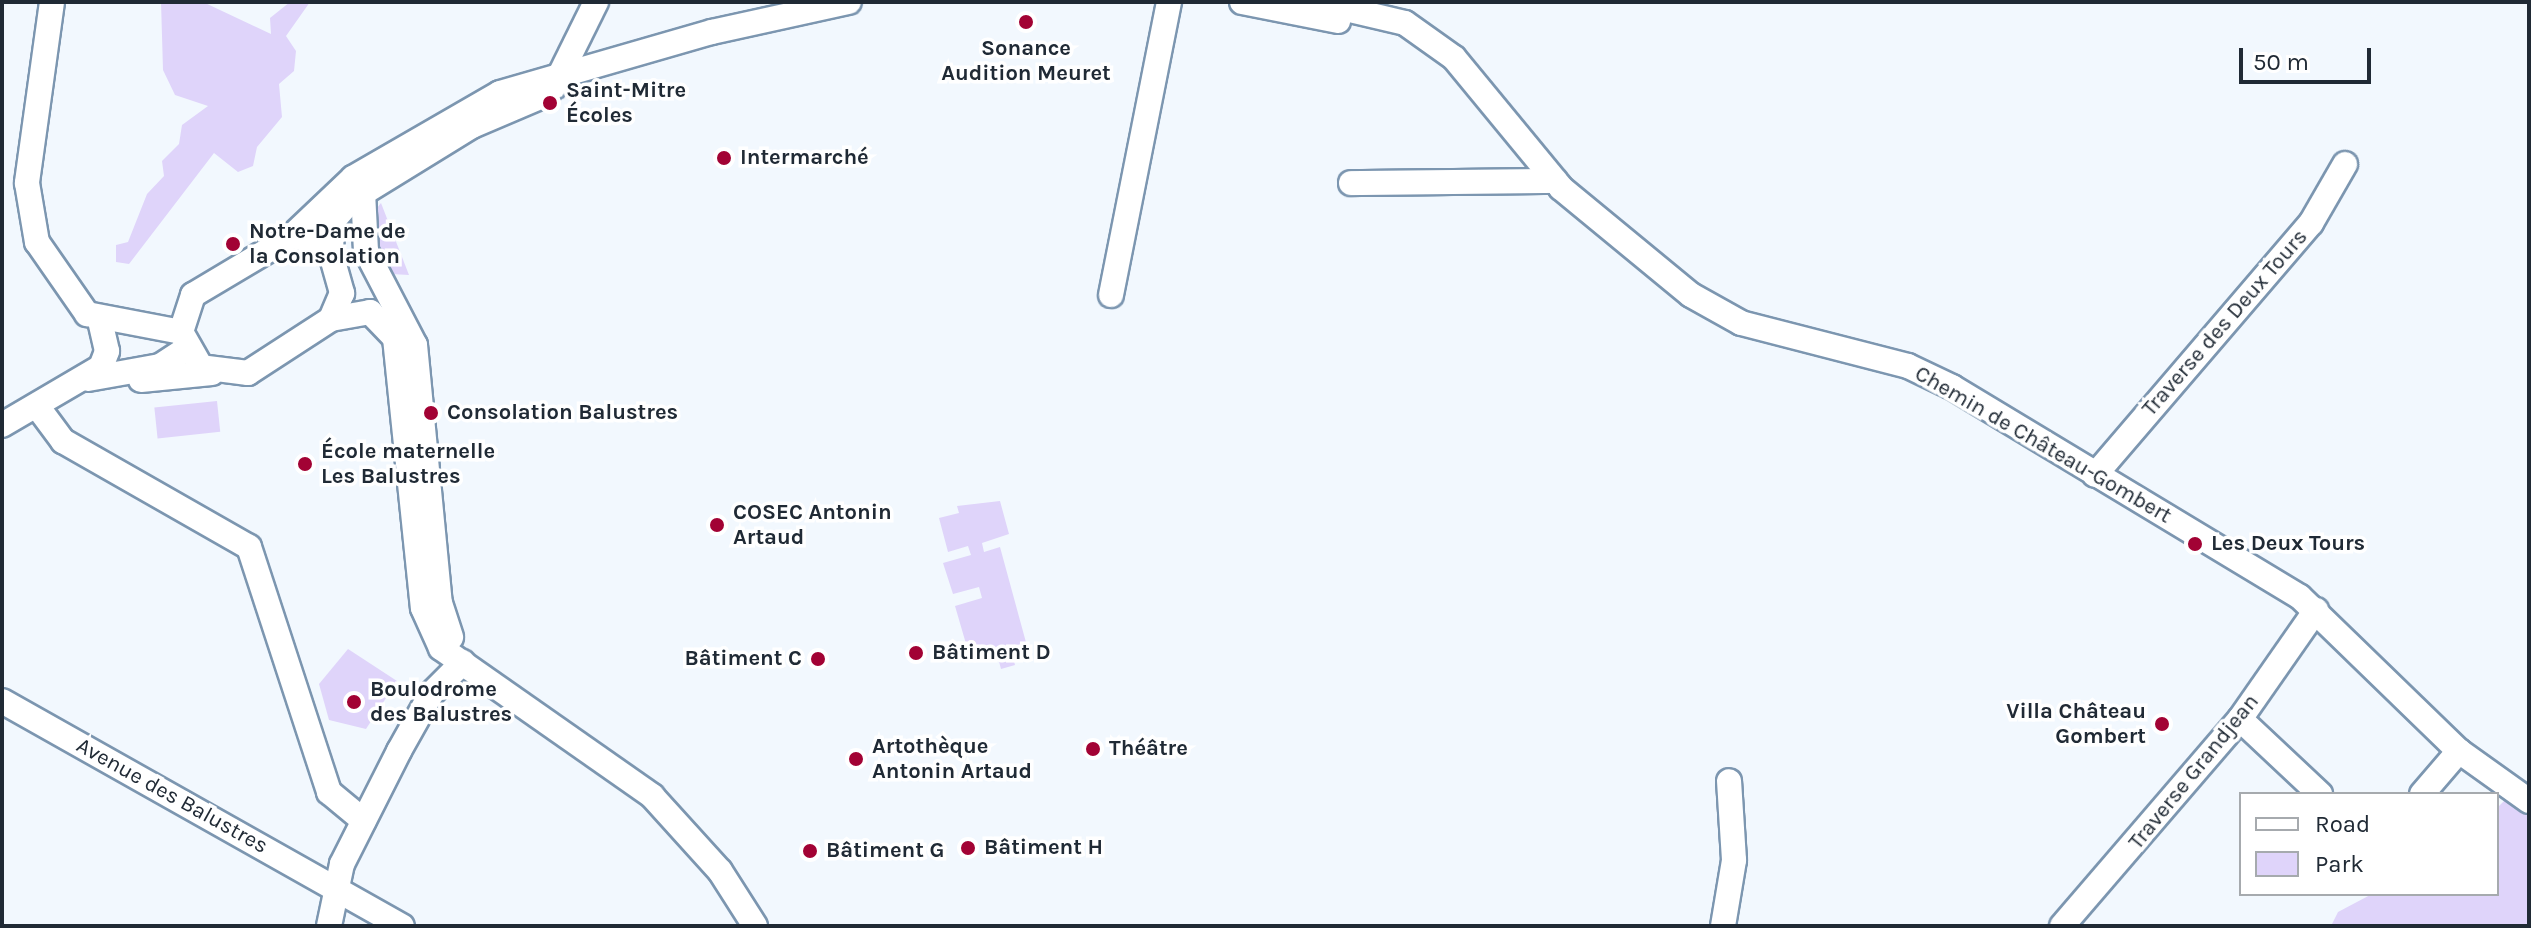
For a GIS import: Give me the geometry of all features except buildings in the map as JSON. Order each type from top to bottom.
[{"type":"street","points":[[52,2],[28,204],[53,274],[100,321],[107,351],[88,379]]},
{"type":"street","points":[[331,319],[335,265],[332,222],[363,192],[472,126],[555,85],[596,2]]},
{"type":"street","points":[[129,327],[193,295],[292,236],[353,178],[455,115],[726,33],[849,2]]},
{"type":"street","points":[[1111,295],[1169,2]]},
{"type":"street","name":"Chemin de Château-Gombert","points":[[1263,3],[1377,13],[1434,43],[1480,82],[1555,181],[1653,268],[1741,323],[1908,366],[2095,475],[2316,610],[2459,751],[2529,801]]},
{"type":"street","name":"Traverse des Deux Tours","points":[[2095,475],[2311,223],[2345,164]]},
{"type":"street","points":[[1351,183],[1555,181]]},
{"type":"street","points":[[363,192],[366,251],[415,345],[440,603],[463,662]]},
{"type":"street","points":[[292,236],[319,242],[335,265],[364,294],[394,301]]},
{"type":"street","points":[[128,376],[183,340],[193,295]]},
{"type":"street","points":[[2,425],[88,379],[248,373],[331,319],[370,312],[395,338],[423,608],[441,648],[652,796],[720,871],[755,926]]},
{"type":"street","points":[[100,321],[183,340],[212,373]]},
{"type":"street","points":[[37,406],[63,441],[249,547],[329,792],[364,821]]},
{"type":"street","name":"Traverse Grandjean","points":[[2062,926],[2240,719],[2316,610]]},
{"type":"street","points":[[329,926],[342,891],[342,864],[431,694],[463,662]]},
{"type":"street","name":"Avenue des Balustres","points":[[2,701],[402,926]]},
{"type":"street","points":[[2240,719],[2318,792]]},
{"type":"street","points":[[2424,792],[2459,751]]},
{"type":"street","points":[[1723,926],[1734,860],[1729,781]]},
{"type":"green space","points":[[161,2],[203,2],[271,34],[270,18],[290,2],[310,2],[286,36],[296,51],[294,71],[279,84],[282,117],[257,147],[253,166],[238,172],[214,153],[129,264],[116,262],[116,245],[128,242],[147,194],[164,176],[162,161],[179,144],[182,125],[208,106],[175,95],[163,70]]},
{"type":"green space","points":[[381,203],[409,275],[391,274],[378,253],[373,213]]},
{"type":"green space","points":[[217,401],[220,432],[158,438],[154,408]]},
{"type":"green space","points":[[1000,501],[1009,534],[982,543],[984,552],[1000,547],[1027,646],[1011,650],[1015,665],[1001,669],[997,654],[971,661],[955,606],[982,598],[979,587],[953,594],[943,563],[971,555],[968,546],[948,552],[939,518],[959,513],[957,506]]},
{"type":"green space","name":"Boulodrome des Balustres","points":[[348,649],[397,681],[366,729],[329,720],[319,684]]},
{"type":"green space","points":[[2506,799],[2529,815],[2529,926],[2331,926],[2338,912],[2368,896],[2499,896],[2499,806]]},
{"type":"place","name":"Sonance Audition Meuret","points":[[1026,22]]},
{"type":"place","name":"Saint-Mitre Écoles","points":[[550,103]]},
{"type":"place","name":"Intermarché","points":[[724,158]]},
{"type":"place","name":"Notre-Dame de la Consolation","points":[[233,244]]},
{"type":"place","name":"Consolation Balustres","points":[[431,413]]},
{"type":"place","name":"École maternelle Les Balustres","points":[[305,464]]},
{"type":"place","name":"COSEC Antonin Artaud","points":[[717,525]]},
{"type":"place","name":"Les Deux Tours","points":[[2195,544]]},
{"type":"place","name":"Bâtiment D","points":[[916,653]]},
{"type":"place","name":"Bâtiment C","points":[[818,659]]},
{"type":"place","name":"Boulodrome des Balustres","points":[[354,702]]},
{"type":"place","name":"Villa Château Gombert","points":[[2162,724]]},
{"type":"place","name":"Théâtre","points":[[1093,749]]},
{"type":"place","name":"Artothèque Antonin Artaud","points":[[856,759]]},
{"type":"place","name":"Bâtiment H","points":[[968,848]]},
{"type":"place","name":"Bâtiment G","points":[[810,851]]}]
